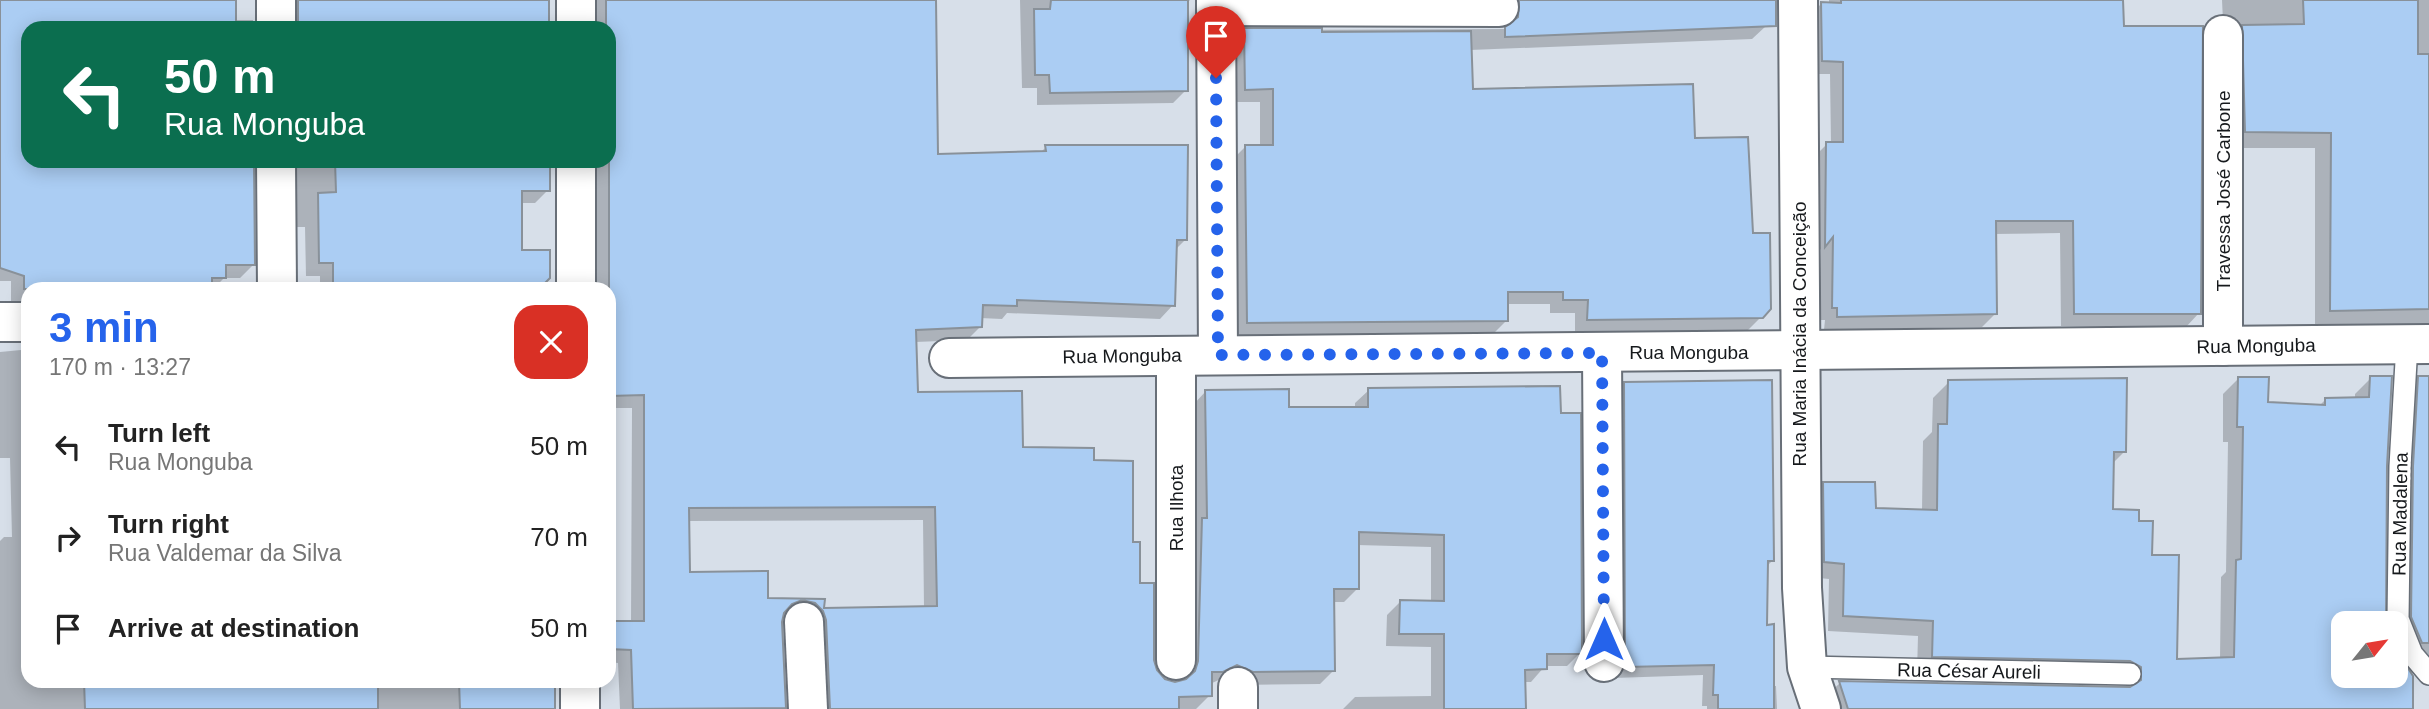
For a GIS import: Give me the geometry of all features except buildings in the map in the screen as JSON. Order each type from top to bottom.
[{"type":"street","points":[[276,0],[276,21]]},
{"type":"street","points":[[576,0],[576,21]]},
{"type":"street","name":"Rua Maria Inácia da Conceição","points":[[1798,0],[1802,588],[1807,667],[1821,709]]},
{"type":"street","points":[[1218,355],[1216,3],[1499,8]]},
{"type":"street","name":"Travessa José Carbone","points":[[2223,35],[2223,346]]},
{"type":"street","points":[[276,168],[277,282]]},
{"type":"street","points":[[576,168],[576,282]]},
{"type":"street","points":[[0,322],[21,322]]},
{"type":"street","name":"Rua Monguba","points":[[949,358],[2418,344]]},
{"type":"street","points":[[1602,353],[1604,662]]},
{"type":"street","name":"Rua Ilhota","points":[[1176,356],[1176,660]]},
{"type":"street","points":[[804,622],[808,709]]},
{"type":"street","points":[[580,688],[580,709]]},
{"type":"lane","name":"Rua Madalena","points":[[2418,344],[2400,466],[2398,619],[2412,654],[2429,674]]},
{"type":"lane","name":"Rua César Aureli","points":[[1807,667],[2130,674]]},
{"type":"route","points":[[1216,78],[1218,355],[1602,353],[1604,639]]}]
